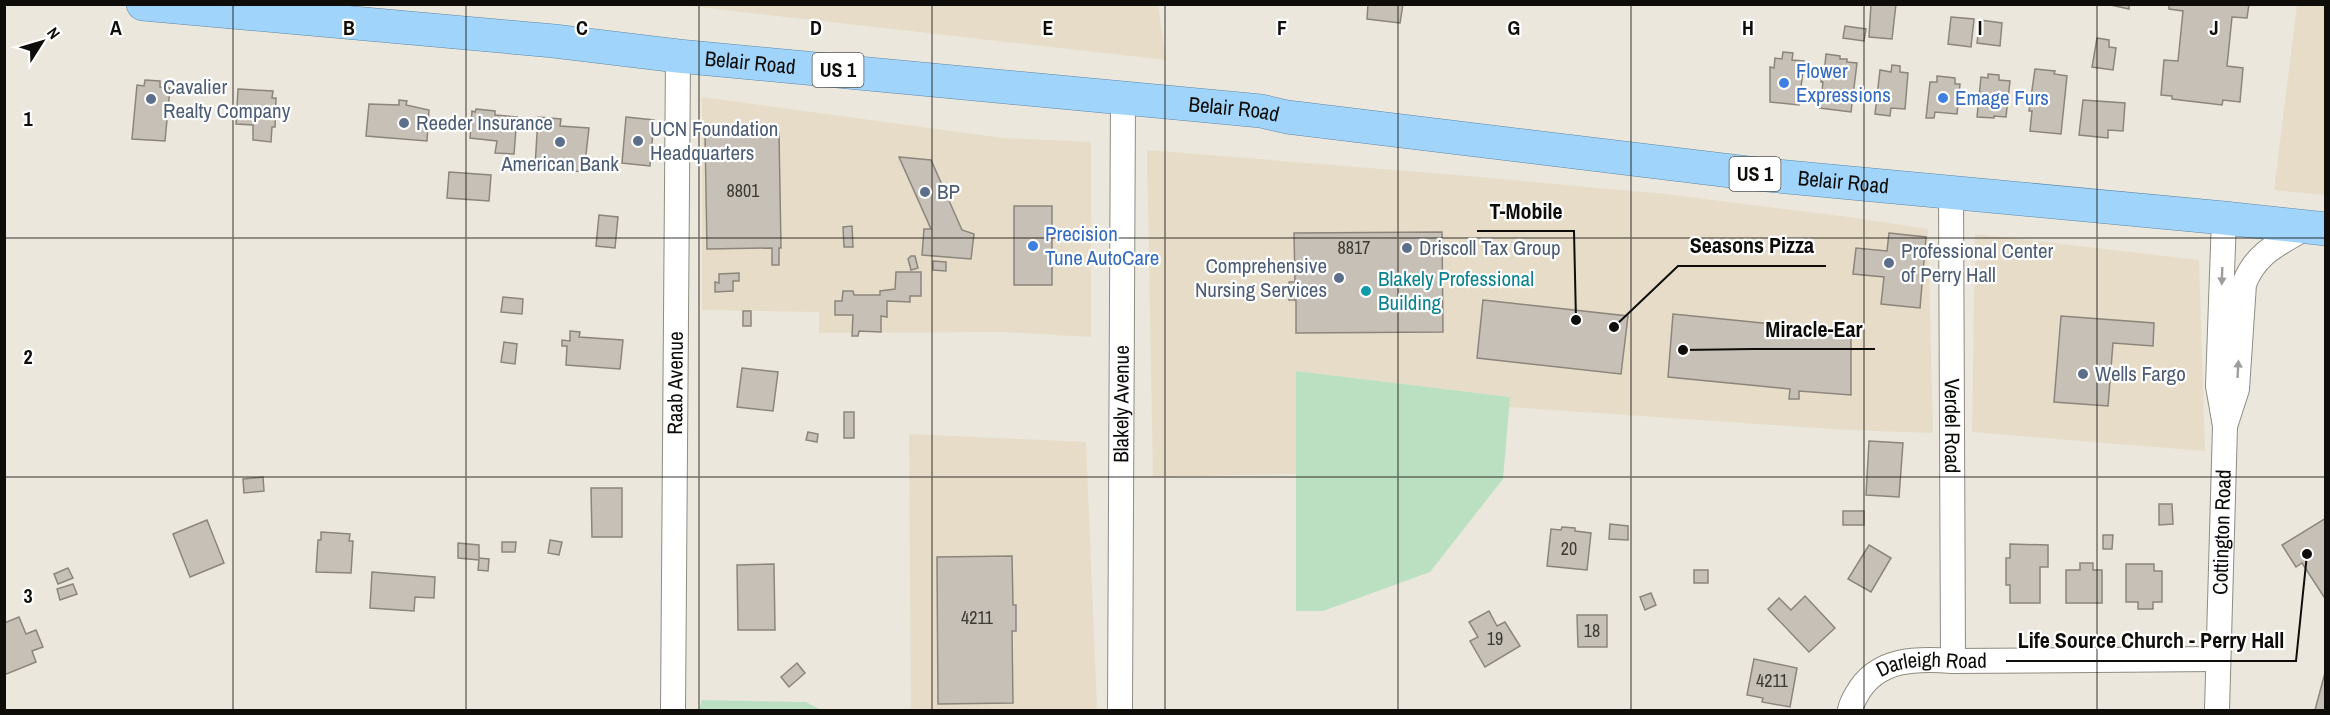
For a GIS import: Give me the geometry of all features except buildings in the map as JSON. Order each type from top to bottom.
[{"type":"highway","name":"Belair Road","points":[[143,4],[542,40],[678,56],[1261,111],[1297,118],[1756,174],[2316,228]]},
{"type":"street","name":"Raab Avenue","points":[[674,711],[678,56]]},
{"type":"street","name":"Blakely Avenue","points":[[1120,711],[1123,98]]},
{"type":"street","name":"Verdel Road","points":[[1952,192],[1953,661]]},
{"type":"street","name":"Cottington Road","points":[[2217,711],[2225,426],[2218,386],[2224,218]]},
{"type":"street","name":"Cottington Road","points":[[2225,426],[2237,389],[2244,284],[2250,268],[2260,257],[2316,228]]},
{"type":"street","name":"Darleigh Road","points":[[1850,711],[1862,685],[1880,669],[1901,661],[1926,659],[1953,661],[2217,659]]},
{"type":"shaded area","points":[[681,5],[1158,5],[1166,60]]},
{"type":"shaded area","points":[[2297,5],[2325,5],[2325,195],[2274,190]]},
{"type":"shaded area","points":[[702,97],[1003,138],[1091,142],[1091,337],[1004,332],[819,333],[819,312],[702,310]]},
{"type":"shaded area","points":[[1147,150],[1665,194],[1928,229],[1933,433],[1848,430],[1509,407],[1510,397],[1297,371],[1296,474],[1153,477]]},
{"type":"shaded area","points":[[1975,234],[2199,260],[2205,451],[1972,432]]},
{"type":"shaded area","points":[[909,434],[1086,442],[1097,710],[911,710]]},
{"type":"green space","points":[[1296,371],[1510,397],[1503,479],[1430,572],[1323,611],[1296,611]]},
{"type":"green space","points":[[702,700],[806,702],[821,710],[699,710]]},
{"type":"place","name":"Flower Expressions","points":[[1784,83]]},
{"type":"place","name":"Emage Furs","points":[[1943,98]]},
{"type":"place","name":"Cavalier Realty Company","points":[[151,99]]},
{"type":"place","name":"Reeder Insurance","points":[[404,123]]},
{"type":"place","name":"UCN Foundation Headquarters","points":[[638,141]]},
{"type":"place","name":"American Bank","points":[[560,142]]},
{"type":"place","name":"BP","points":[[925,192]]},
{"type":"place","name":"Precision Tune AutoCare","points":[[1033,246]]},
{"type":"place","name":"Driscoll Tax Group","points":[[1407,248]]},
{"type":"place","name":"Professional Center of Perry Hall","points":[[1889,263]]},
{"type":"place","name":"Comprehensive Nursing Services","points":[[1339,278]]},
{"type":"place","name":"Blakely Professional Building","points":[[1366,291]]},
{"type":"place","name":"T-Mobile","points":[[1576,320]]},
{"type":"place","name":"Seasons Pizza","points":[[1614,327]]},
{"type":"place","name":"Miracle-Ear","points":[[1683,350]]},
{"type":"place","name":"Wells Fargo","points":[[2083,374]]},
{"type":"place","name":"Life Source Church - Perry Hall","points":[[2307,554]]}]
